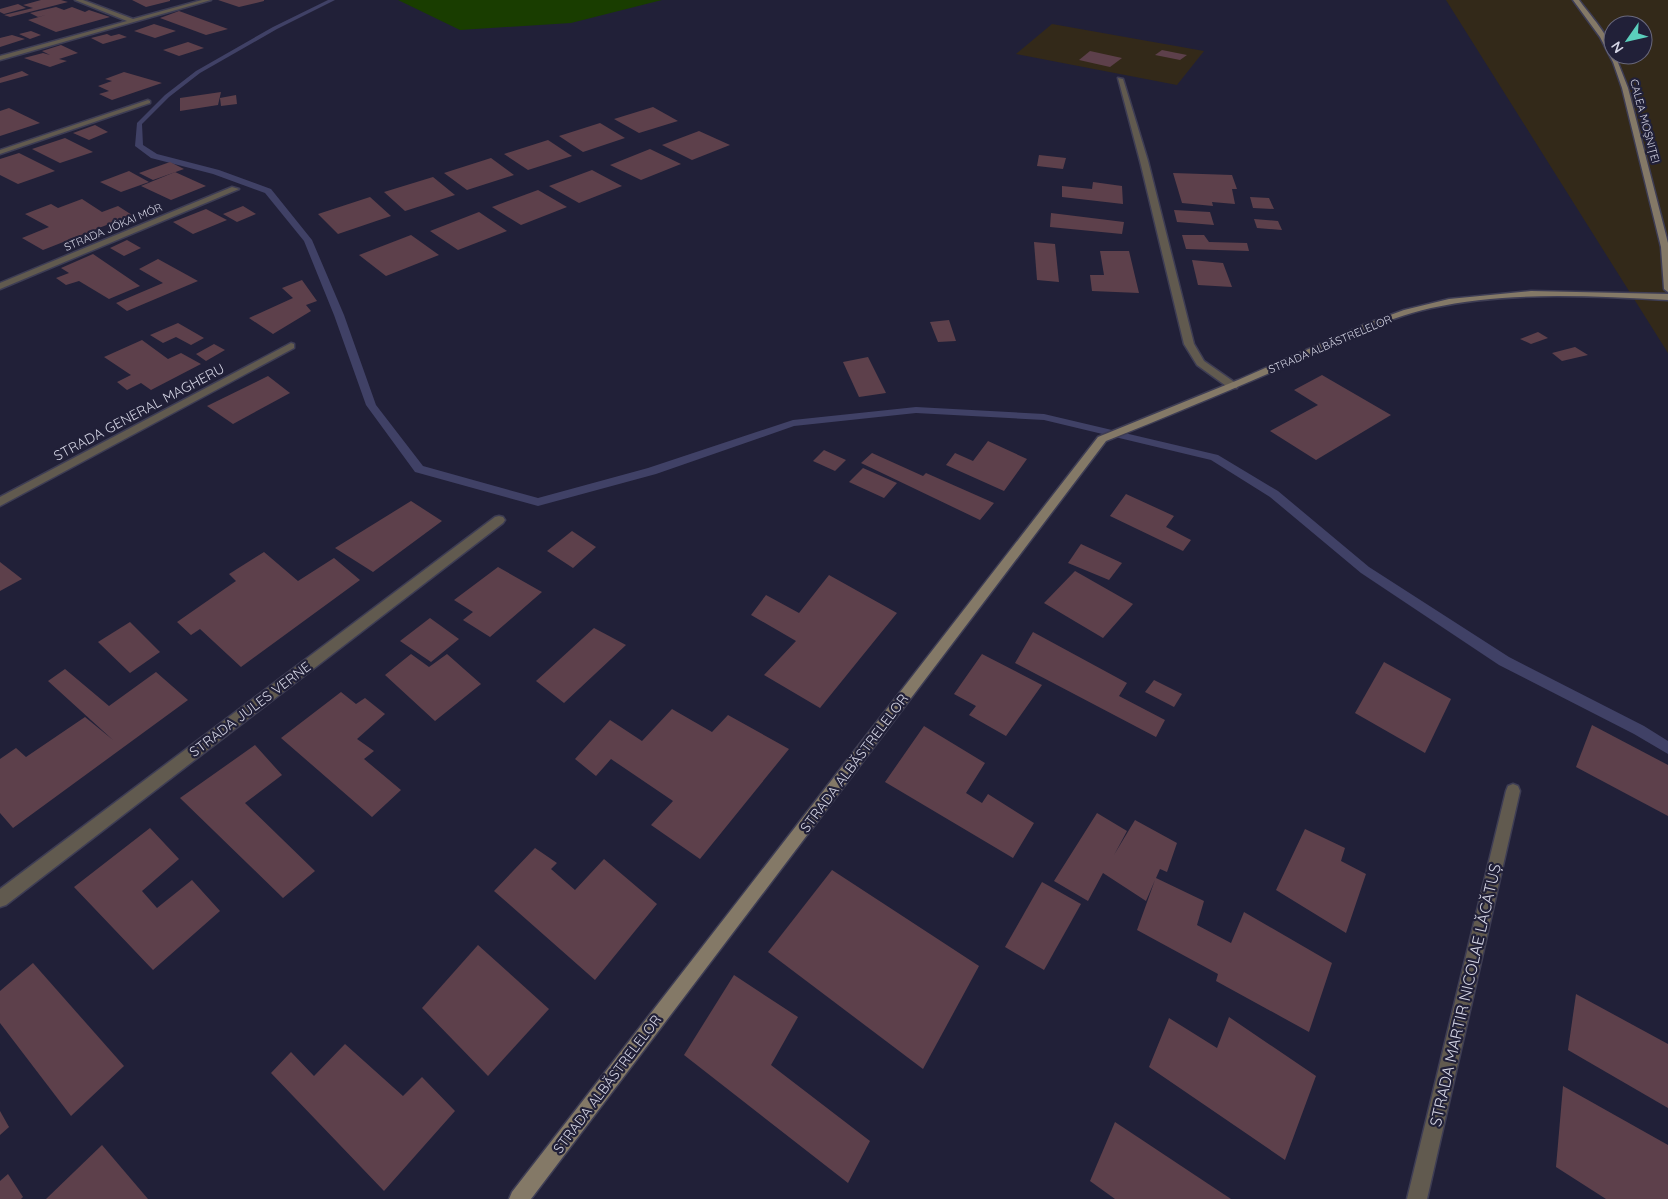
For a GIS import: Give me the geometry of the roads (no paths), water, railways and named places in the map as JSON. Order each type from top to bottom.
[{"type":"street","points":[[78,0],[132,21]]},
{"type":"street","points":[[0,58],[208,0]]},
{"type":"street","name":"CALEA MOȘNIȚEI","points":[[1576,0],[1607,46],[1616,62],[1626,88],[1665,247],[1668,289]]},
{"type":"street","points":[[1120,79],[1144,161],[1189,344],[1200,363],[1233,386]]},
{"type":"street","points":[[0,152],[148,102]]},
{"type":"street","name":"STRADA JÓKAI MÓR","points":[[0,286],[235,189]]},
{"type":"street","name":"STRADA ALBĂSTRELELOR","points":[[519,1199],[1102,439],[1233,386],[1390,317],[1447,302],[1501,294],[1539,292],[1668,297]]},
{"type":"street","name":"STRADA GENERAL MAGHERU","points":[[0,502],[291,346]]},
{"type":"street","name":"STRADA JULES VERNE","points":[[0,899],[499,520]]},
{"type":"street","name":"STRADA MARTIR NICOLAE LĂCĂTUȘ","points":[[1417,1199],[1514,791]]},
{"type":"waterway","points":[[332,0],[275,28],[198,72],[167,96],[139,124],[139,146],[154,156],[216,172],[268,191],[308,240],[339,315],[371,405],[419,469],[538,502],[652,471],[793,423],[916,410],[1044,417],[1214,457],[1274,494],[1365,570],[1504,661],[1639,730],[1668,748]]}]
